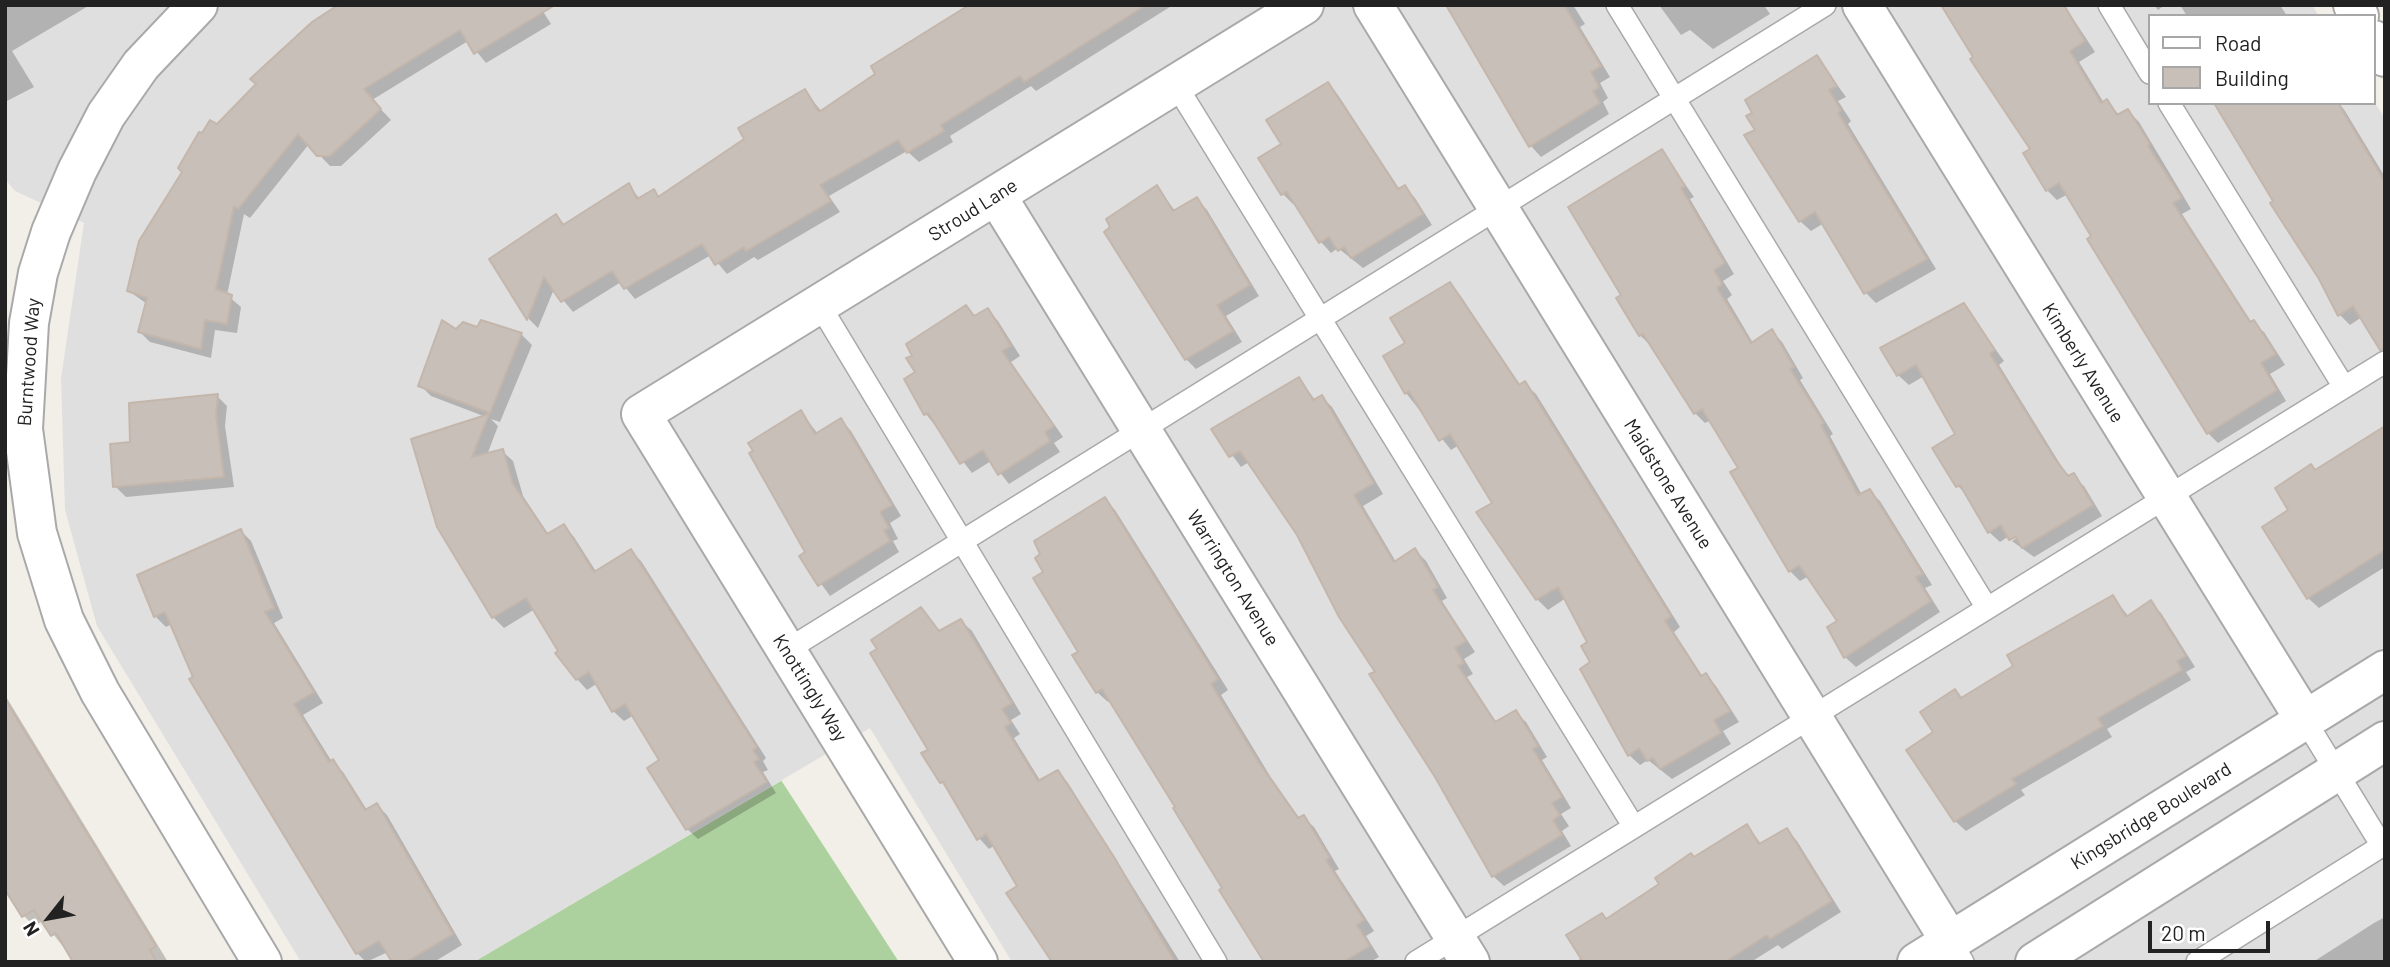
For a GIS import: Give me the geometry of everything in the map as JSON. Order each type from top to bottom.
[{"type":"street","name":"Burntwood Way","points":[[198,5],[141,65],[106,115],[77,171],[51,232],[22,272],[29,323],[23,429],[37,533],[64,620],[100,691],[262,962]]},
{"type":"street","name":"Stroud Lane","points":[[641,414],[1304,5]]},
{"type":"street","name":"Maidstone Avenue","points":[[1373,5],[1956,951]]},
{"type":"street","name":"Kimberly Avenue","points":[[1862,5],[2305,720]]},
{"type":"street","name":"Warrington Avenue","points":[[996,195],[1462,950]]},
{"type":"street","name":"Knottingly Way","points":[[641,414],[978,962]]},
{"type":"street","name":"Kingsbridge Boulevard","points":[[1917,962],[1956,951],[2385,670]]},
{"type":"street","points":[[2035,962],[2385,741]]},
{"type":"lane","points":[[1617,5],[1987,608]]},
{"type":"lane","points":[[787,650],[1825,5]]},
{"type":"lane","points":[[2109,5],[2148,70]]},
{"type":"lane","points":[[1176,85],[1634,827]]},
{"type":"lane","points":[[2170,105],[2344,387]]},
{"type":"lane","points":[[819,304],[1216,962]]},
{"type":"lane","points":[[1416,962],[1462,950],[1634,827],[2385,362]]},
{"type":"lane","points":[[2197,962],[2383,845],[2305,720]]},
{"type":"shaded area","points":[[5,5],[2312,5],[2318,14],[2148,14],[2148,105],[2376,105],[2385,118],[2385,962],[1012,962],[870,728],[474,962],[301,962],[97,626],[65,510],[61,378],[84,223],[15,191],[5,179]]},
{"type":"green space","points":[[781,781],[899,962],[474,962]]},
{"type":"building","points":[[338,5],[555,5],[474,54],[460,30],[364,89],[381,109],[330,156],[317,156],[298,134],[238,209],[234,206],[216,289],[232,295],[227,324],[205,320],[201,349],[138,332],[147,298],[127,291],[139,241],[182,172],[178,168],[199,132],[202,133],[210,120],[217,124],[256,84],[250,79],[312,22]]},
{"type":"building","points":[[969,5],[1146,5],[1024,82],[1020,76],[941,125],[944,131],[907,153],[898,140],[820,185],[831,201],[746,251],[744,247],[715,265],[702,244],[624,289],[612,271],[561,302],[544,277],[527,320],[489,259],[556,214],[563,225],[629,183],[637,199],[654,189],[658,197],[744,139],[738,128],[805,89],[819,112],[875,74],[871,66]]},
{"type":"building","points":[[1446,5],[1564,5],[1601,66],[1591,72],[1599,87],[1593,91],[1600,103],[1529,147]]},
{"type":"building","points":[[1941,5],[2064,5],[2085,41],[2070,51],[2101,103],[2107,99],[2117,115],[2128,109],[2150,144],[2148,146],[2182,198],[2173,203],[2250,322],[2254,320],[2276,354],[2261,363],[2277,390],[2207,434],[2087,239],[2091,236],[2059,183],[2046,191],[2023,153],[2030,149],[1970,59],[1973,57]]},
{"type":"building","points":[[1817,55],[1837,86],[1829,90],[1841,110],[1838,113],[1927,259],[1864,294],[1815,212],[1799,222],[1744,135],[1755,130],[1746,116],[1752,113],[1745,100]]},
{"type":"building","points":[[1328,82],[1398,189],[1405,185],[1423,214],[1351,258],[1344,247],[1338,251],[1329,237],[1319,243],[1287,192],[1281,195],[1258,158],[1281,144],[1266,120]]},
{"type":"building","points":[[2215,105],[2339,105],[2385,182],[2385,349],[2380,350],[2353,306],[2338,316],[2319,279],[2270,203],[2273,201]]},
{"type":"building","points":[[1662,149],[1685,186],[1681,188],[1725,263],[1714,270],[1722,284],[1717,288],[1751,343],[1772,329],[1794,367],[1790,369],[1824,423],[1821,425],[1858,495],[1870,489],[1923,574],[1916,577],[1931,601],[1844,658],[1827,627],[1837,621],[1799,565],[1789,572],[1730,472],[1738,468],[1702,409],[1694,414],[1643,334],[1639,336],[1616,298],[1621,295],[1568,207]]},
{"type":"building","points":[[1157,185],[1173,211],[1197,197],[1250,285],[1217,305],[1233,331],[1185,360],[1104,232],[1110,227],[1106,219]]},
{"type":"building","points":[[1450,282],[1519,385],[1525,381],[1671,616],[1665,621],[1701,676],[1706,673],[1730,711],[1714,720],[1721,733],[1660,769],[1653,758],[1647,761],[1639,748],[1628,756],[1580,669],[1590,662],[1581,646],[1587,642],[1558,587],[1536,600],[1476,512],[1492,503],[1450,434],[1439,441],[1409,391],[1405,394],[1383,356],[1405,343],[1390,318]]},
{"type":"building","points":[[1964,303],[1995,350],[1990,354],[2055,459],[2068,476],[2074,473],[2093,505],[2022,548],[2016,537],[2009,540],[2001,525],[1988,533],[1960,485],[1956,487],[1932,448],[1955,434],[1916,365],[1897,376],[1880,348]]},
{"type":"building","points":[[966,305],[974,316],[988,308],[1011,346],[1002,351],[1054,426],[1045,432],[1050,441],[998,475],[983,450],[960,464],[928,413],[924,415],[904,379],[915,372],[906,358],[912,356],[906,344]]},
{"type":"building","points":[[442,320],[456,329],[463,322],[477,327],[481,320],[522,333],[490,413],[418,386]]},
{"type":"building","points":[[1299,377],[1313,400],[1322,395],[1374,483],[1354,495],[1394,562],[1415,548],[1438,587],[1433,590],[1466,641],[1455,648],[1464,663],[1458,666],[1495,722],[1516,710],[1538,746],[1533,749],[1562,797],[1552,803],[1560,815],[1553,820],[1562,835],[1492,877],[1435,777],[1369,674],[1375,672],[1339,617],[1297,535],[1240,451],[1229,457],[1211,429]]},
{"type":"building","points":[[218,394],[216,415],[224,477],[113,487],[110,444],[130,442],[129,403]]},
{"type":"building","points":[[801,410],[815,434],[841,418],[892,505],[880,512],[889,528],[884,530],[890,541],[818,586],[799,556],[805,552],[749,453],[753,451],[748,443]]},
{"type":"building","points":[[489,414],[472,457],[503,449],[513,484],[547,534],[564,524],[594,572],[631,549],[757,747],[753,750],[759,759],[754,762],[767,782],[686,830],[647,768],[659,760],[625,704],[612,712],[589,672],[576,680],[555,653],[558,651],[526,598],[492,618],[437,527],[411,439]]},
{"type":"building","points":[[2385,426],[2385,550],[2307,599],[2262,527],[2288,510],[2275,488],[2311,464],[2315,470]]},
{"type":"building","points":[[1105,497],[1218,679],[1211,684],[1260,764],[1298,818],[1304,815],[1330,858],[1326,860],[1364,920],[1357,925],[1370,946],[1343,962],[1264,962],[1219,890],[1222,888],[1173,808],[1175,807],[1102,689],[1096,693],[1072,655],[1078,652],[1033,578],[1043,572],[1035,558],[1040,554],[1034,541]]},
{"type":"building","points":[[241,529],[274,608],[265,612],[314,692],[294,704],[329,762],[333,759],[365,810],[377,803],[453,934],[406,962],[392,962],[379,941],[356,954],[189,679],[193,677],[165,612],[154,617],[137,575]]},
{"type":"building","points":[[2113,595],[2126,617],[2151,600],[2186,656],[2177,661],[2182,670],[2098,718],[2103,726],[2012,779],[2016,784],[1954,822],[1906,750],[1933,732],[1920,712],[1955,689],[1961,698],[2013,666],[2007,655]]},
{"type":"building","points":[[921,607],[939,631],[961,619],[1012,703],[1002,709],[1011,723],[1005,727],[1038,781],[1058,770],[1114,857],[1175,962],[1052,962],[1006,893],[1017,886],[986,834],[977,840],[943,782],[940,783],[921,753],[928,750],[870,653],[877,649],[871,640]]},
{"type":"building","points":[[5,699],[156,946],[150,950],[157,962],[73,962],[56,933],[51,936],[34,910],[22,917],[5,890]]},
{"type":"building","points":[[1747,824],[1759,844],[1787,828],[1832,901],[1770,939],[1767,935],[1725,962],[1583,962],[1566,935],[1602,913],[1606,919],[1659,884],[1655,878],[1691,853],[1694,857]]}]
